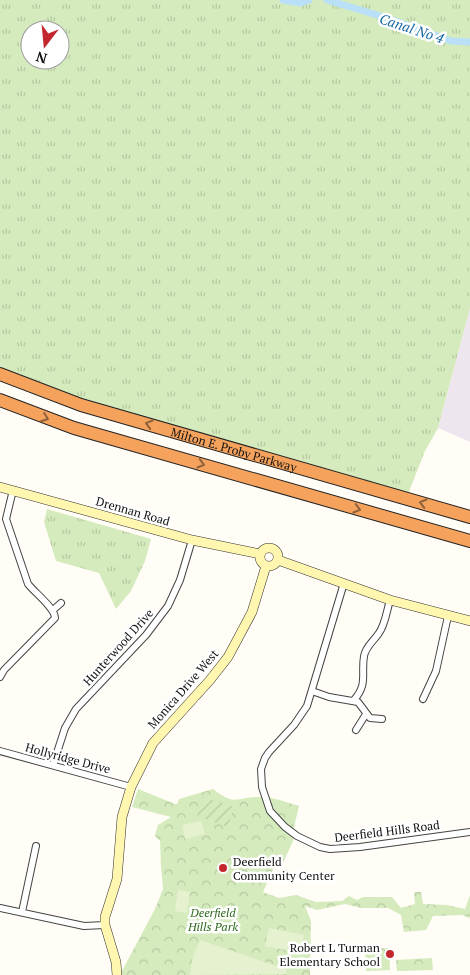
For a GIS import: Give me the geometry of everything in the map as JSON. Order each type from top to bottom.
[{"type":"highway","name":"Milton E. Proby Parkway","points":[[0,374],[81,405],[470,517]]},
{"type":"highway","name":"Milton E. Proby Parkway","points":[[0,400],[74,428],[470,541]]},
{"type":"street","name":"Drennan Road","points":[[0,486],[192,540],[260,554]]},
{"type":"street","points":[[0,677],[2,668],[55,618],[52,610],[28,584],[8,525],[6,514],[13,490]]},
{"type":"street","name":"Hunterwood Drive","points":[[53,765],[64,728],[73,714],[154,626],[168,606],[180,580],[192,540]]},
{"type":"street","points":[[271,548],[276,551],[278,560],[272,566],[266,566],[260,560],[260,554],[265,549],[271,548]]},
{"type":"street","points":[[278,560],[390,600],[470,621]]},
{"type":"street","name":"Monica Drive West","points":[[117,975],[116,962],[106,925],[107,909],[117,880],[122,817],[131,787],[153,743],[210,680],[228,657],[252,612],[266,566]]},
{"type":"street","name":"Deerfield Hills Road","points":[[344,583],[312,691],[302,715],[269,752],[261,769],[262,787],[270,811],[285,827],[308,842],[320,847],[341,850],[470,832]]},
{"type":"street","points":[[354,700],[363,686],[366,648],[380,632],[390,600]]},
{"type":"street","points":[[52,610],[61,603]]},
{"type":"street","points":[[422,699],[436,671],[448,616]]},
{"type":"street","points":[[312,691],[344,700],[354,700],[363,707],[370,718],[382,719]]},
{"type":"street","points":[[356,730],[366,714]]},
{"type":"street","name":"Hollyridge Drive","points":[[0,751],[131,787]]},
{"type":"street","points":[[22,912],[36,846]]},
{"type":"street","points":[[0,908],[84,926],[106,925]]},
{"type":"shaded area","points":[[470,308],[470,442],[438,428]]},
{"type":"green space","points":[[0,0],[470,0],[470,308],[438,428],[425,451],[408,494],[70,396],[0,368]]},
{"type":"green space","points":[[47,509],[151,539],[145,561],[131,591],[116,609],[99,573],[56,561],[44,522]]},
{"type":"green space","name":"Deerfield Hills Park","points":[[138,789],[175,804],[177,804],[179,799],[213,789],[227,798],[236,800],[265,797],[299,806],[293,841],[282,865],[276,863],[263,892],[279,898],[296,895],[316,902],[342,901],[349,896],[357,900],[363,897],[392,897],[401,908],[415,904],[414,892],[421,892],[423,904],[447,905],[465,909],[470,895],[470,918],[462,915],[433,916],[426,930],[404,932],[401,915],[388,908],[361,908],[345,904],[317,910],[305,906],[311,921],[310,975],[122,975],[122,971],[155,909],[163,889],[160,840],[155,835],[158,825],[171,817],[132,807]]},
{"type":"green space","points":[[203,797],[234,807],[228,827],[197,816]]},
{"type":"green space","points":[[201,821],[205,834],[185,839],[182,825]]},
{"type":"green space","points":[[178,890],[190,892],[187,913],[175,911]]},
{"type":"green space","points":[[269,928],[304,935],[301,953],[265,946]]},
{"type":"green space","points":[[200,940],[285,969],[287,974],[190,975],[193,956]]},
{"type":"green space","points":[[389,948],[390,970],[366,971],[365,949]]},
{"type":"green space","points":[[432,958],[433,970],[397,971],[396,960]]},
{"type":"waterway","name":"Canal No 4","points":[[283,0],[300,3],[309,0]]},
{"type":"waterway","name":"Canal No 4","points":[[327,0],[387,18],[451,41],[470,42]]},
{"type":"place","name":"Deerfield Community Center","points":[[223,868]]},
{"type":"place","name":"Robert L Turman Elementary School","points":[[390,954]]}]
